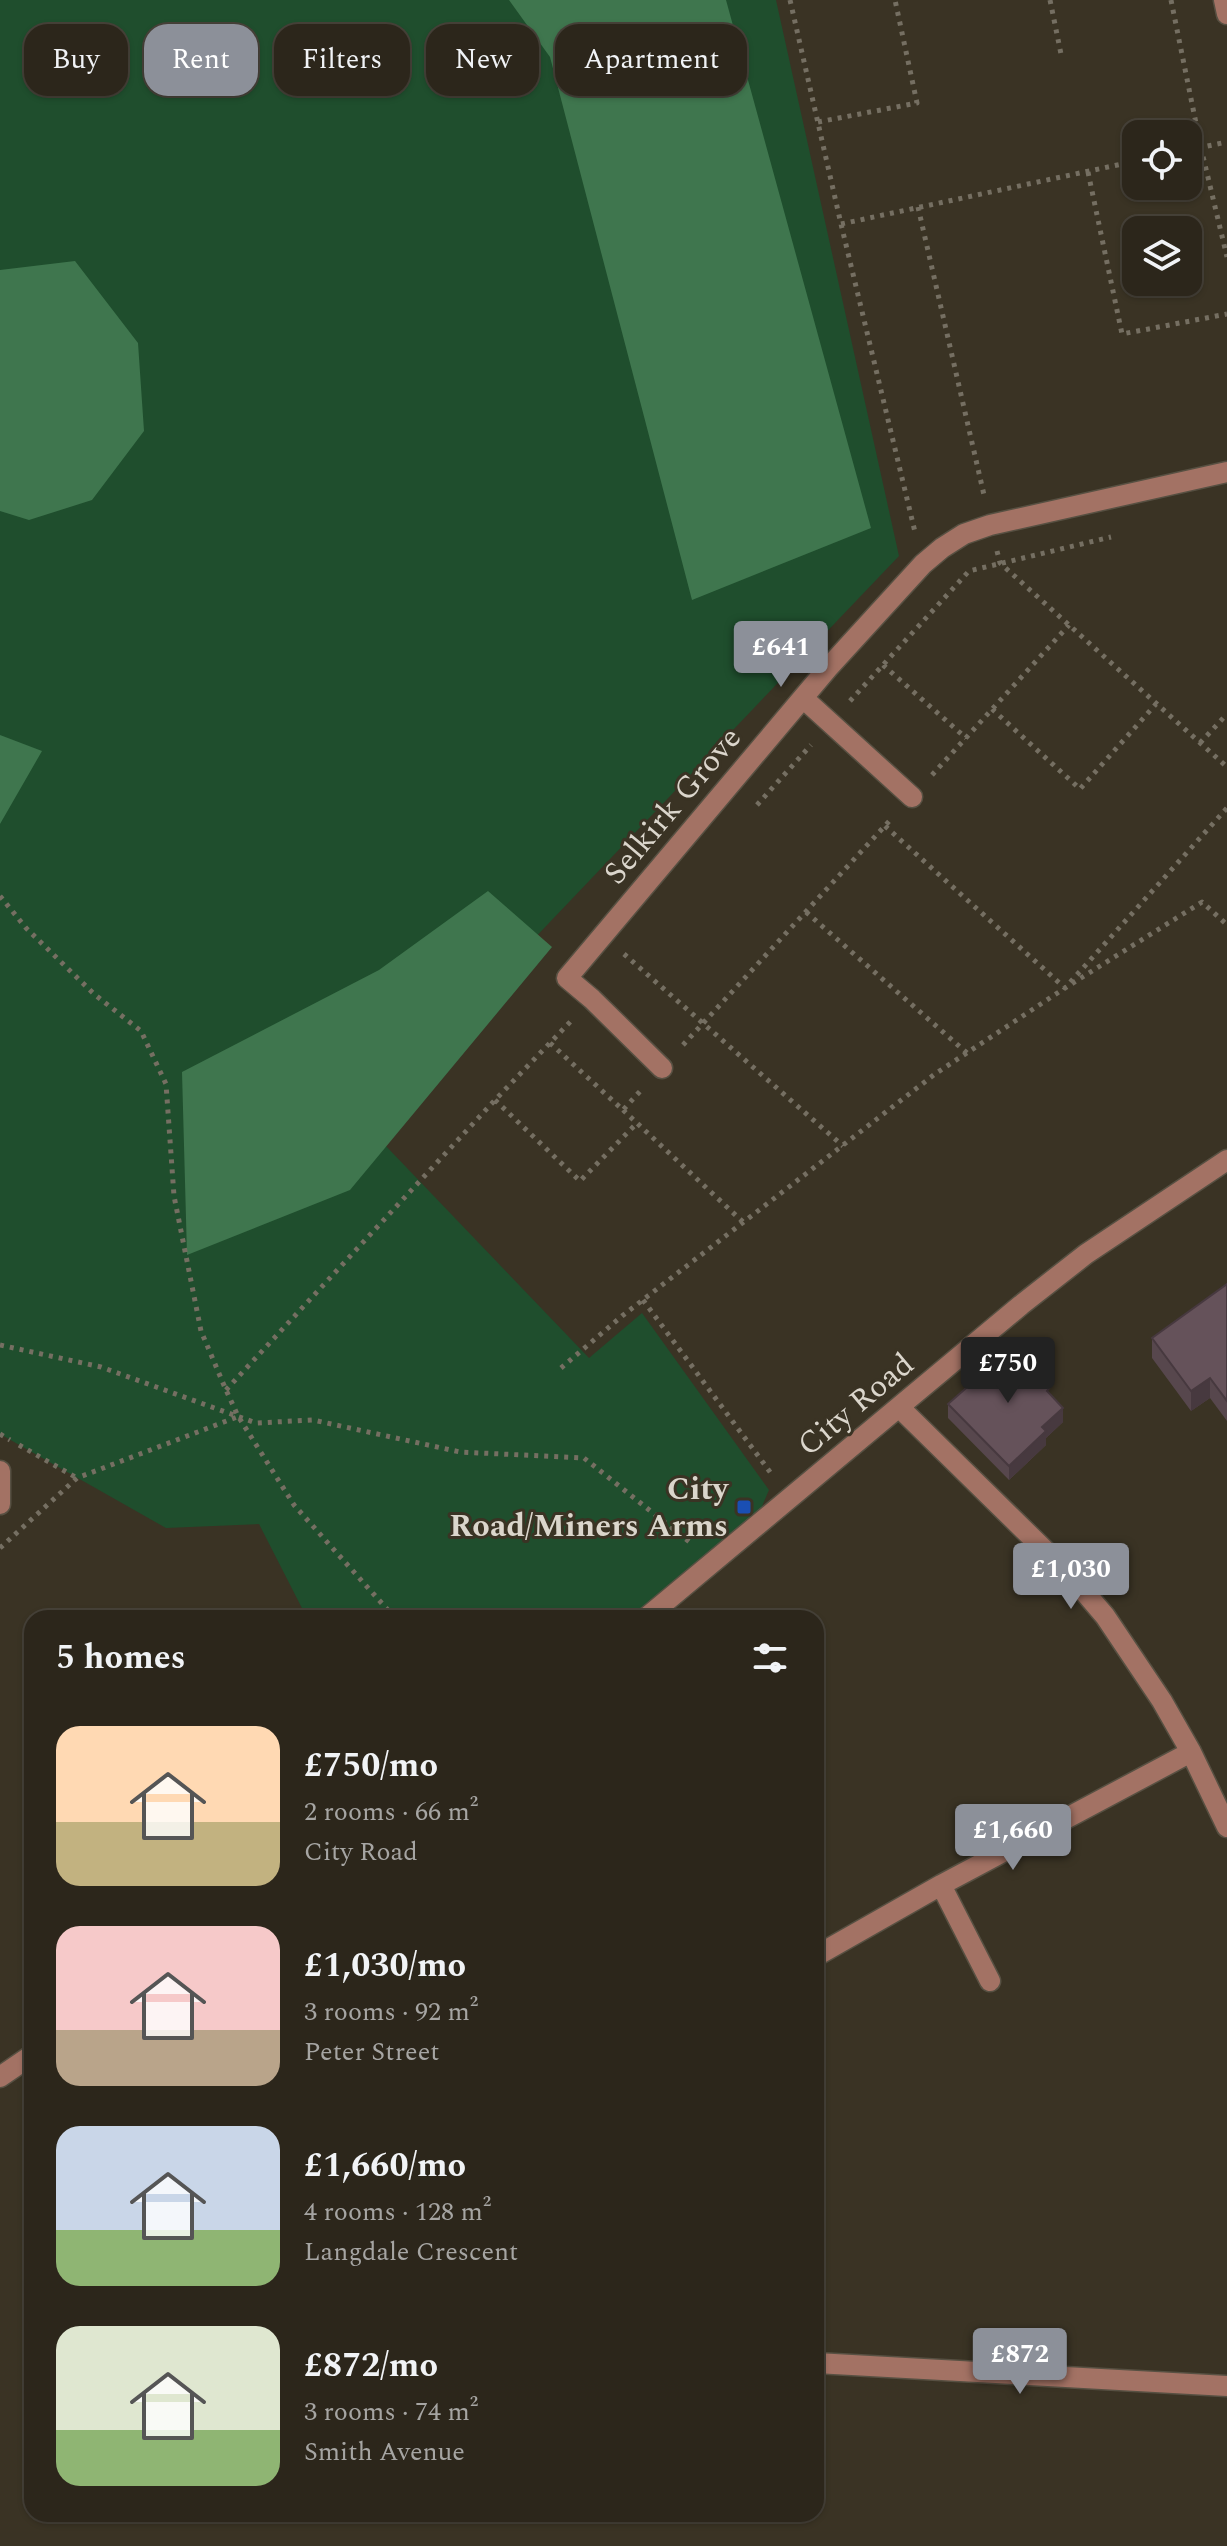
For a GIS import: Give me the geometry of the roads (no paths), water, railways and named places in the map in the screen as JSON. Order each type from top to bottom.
[{"type":"street","points":[[1224,0],[1227,14]]},
{"type":"street","name":"Selkirk Grove","points":[[662,1068],[567,978],[803,698],[923,564],[964,534],[990,525],[1227,472]]},
{"type":"street","points":[[803,698],[912,797]]},
{"type":"street","name":"City Road","points":[[656,1610],[1021,1305],[1086,1254],[1227,1160]]},
{"type":"street","points":[[900,1408],[1070,1575],[1096,1605],[1162,1701],[1227,1827]]},
{"type":"street","points":[[0,1471],[0,1504]]},
{"type":"street","points":[[824,1951],[941,1885],[1191,1752]]},
{"type":"street","points":[[941,1885],[990,1981]]},
{"type":"street","points":[[0,2077],[24,2060]]},
{"type":"street","points":[[824,2363],[1227,2386]]},
{"type":"place","name":"City Road/Miners Arms","points":[[744,1507]]}]
